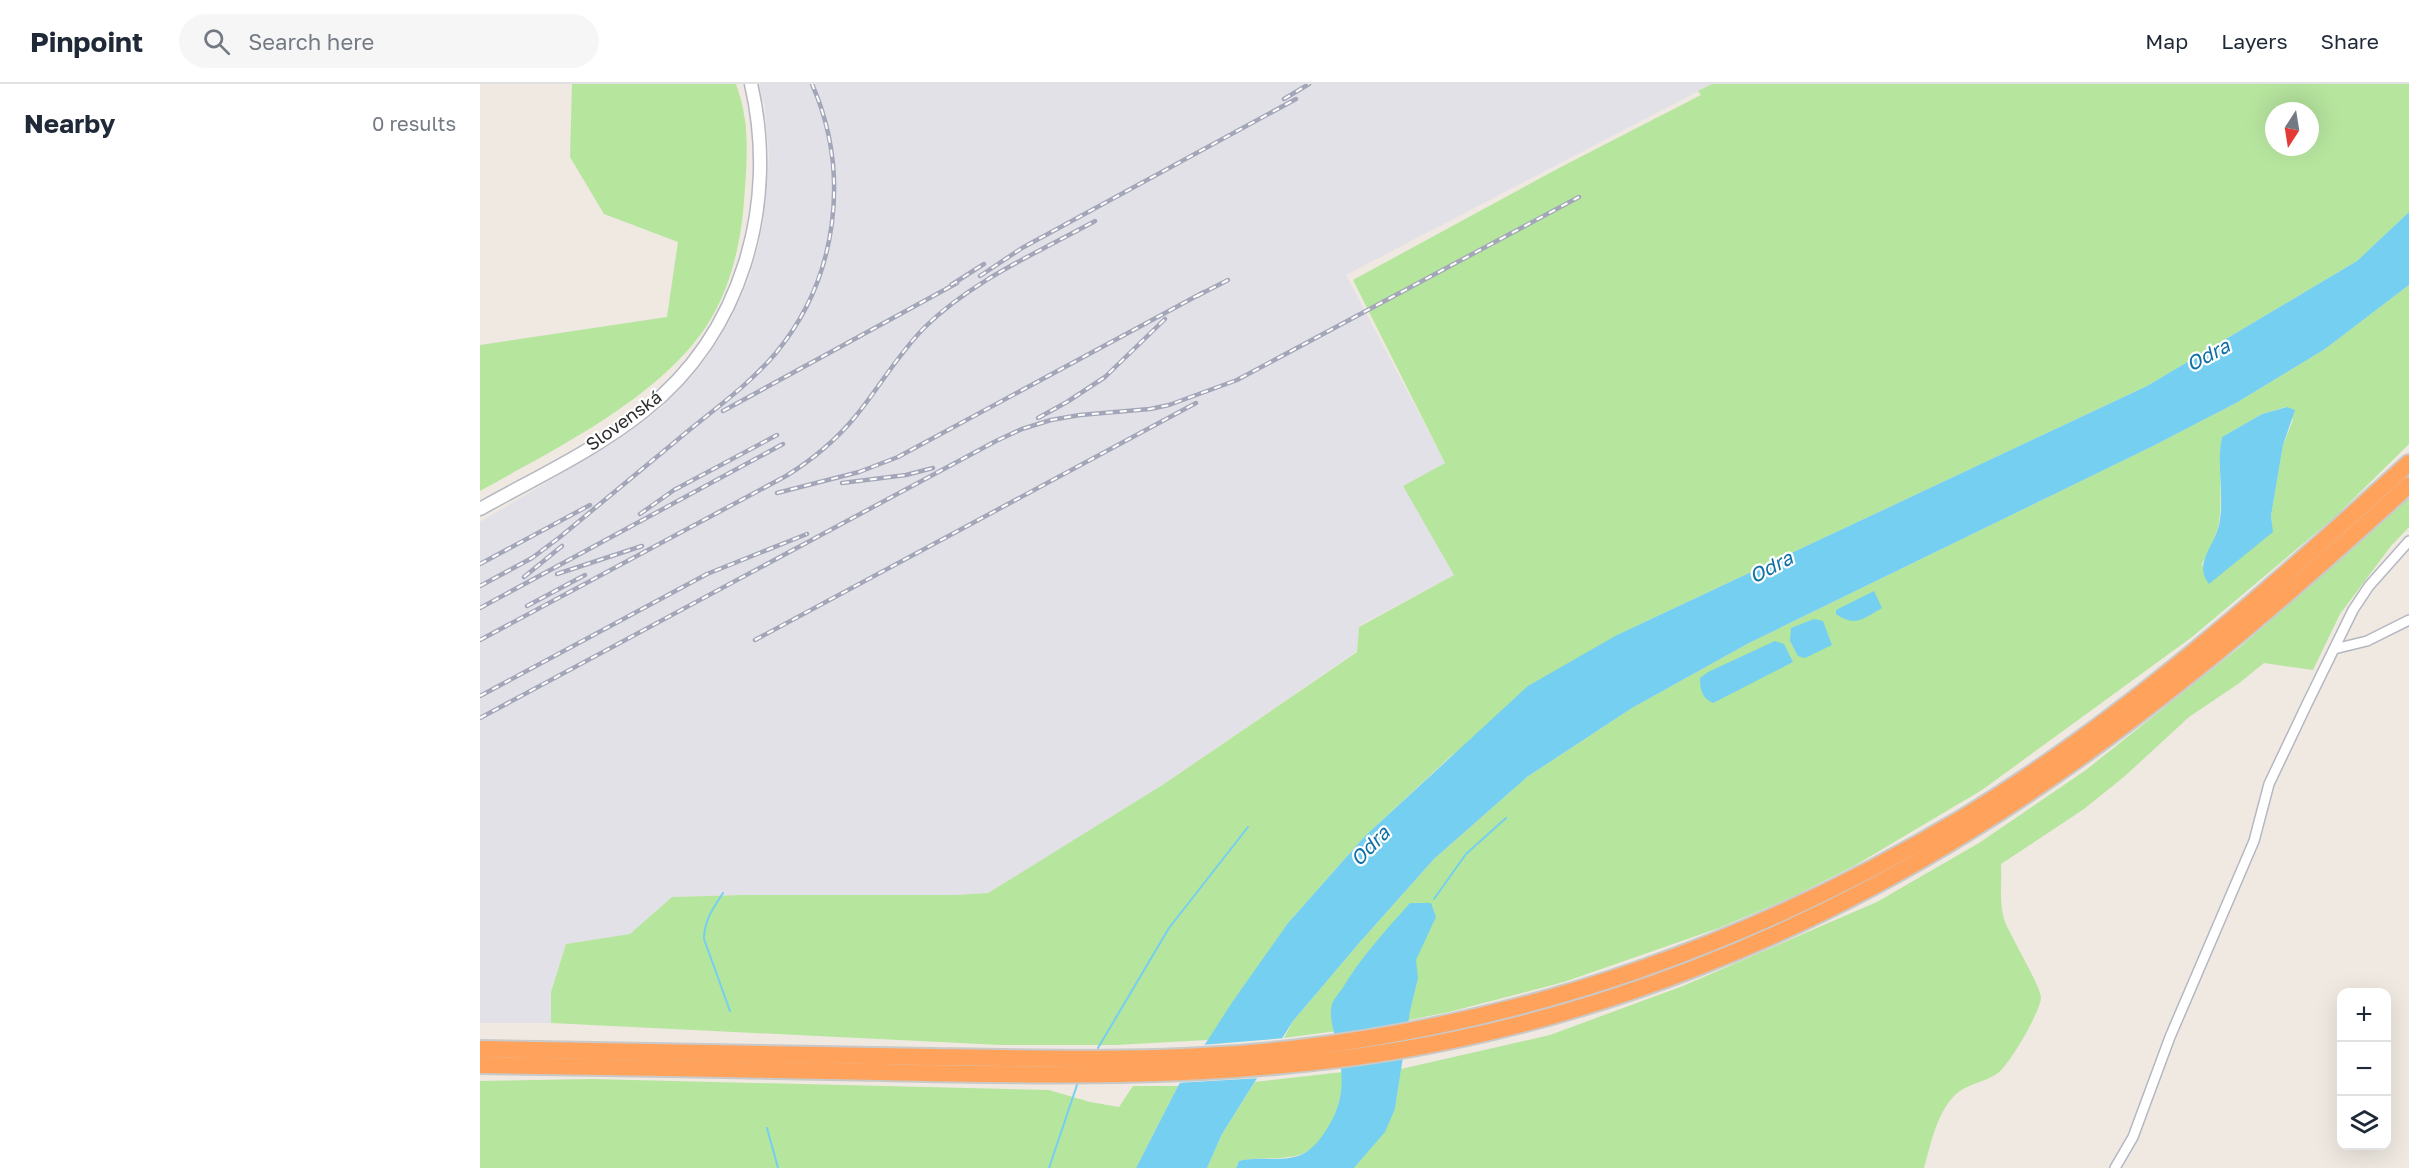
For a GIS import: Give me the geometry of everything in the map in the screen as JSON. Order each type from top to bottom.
[{"type":"highway","points":[[480,1049],[938,1065],[1118,1075],[1220,1070],[1354,1057],[1453,1031],[1628,975],[1755,926],[1832,890],[1968,814],[2043,764],[2126,704],[2202,644],[2306,557],[2409,463]]},
{"type":"highway","points":[[1453,1031],[1546,1017],[1700,967],[1821,914],[1909,867],[1973,829],[2056,774],[2134,717],[2207,661],[2305,579],[2409,485]]},
{"type":"highway","points":[[480,1065],[938,1065]]},
{"type":"street","name":"Slovenská","points":[[480,509],[595,445],[645,410],[686,369],[712,335],[730,302],[743,271],[758,212],[761,149],[751,84]]},
{"type":"street","points":[[2115,1168],[2133,1137],[2170,1037],[2254,841],[2269,784],[2353,610],[2368,585],[2409,541]]},
{"type":"street","points":[[2334,649],[2367,641],[2409,620]]},
{"type":"shaded area","points":[[759,84],[1712,84],[1346,275],[1445,463],[1403,486],[1454,575],[1362,624],[1359,627],[1357,651],[1164,784],[988,893],[672,897],[630,935],[566,944],[551,992],[551,1023],[480,1023],[480,522],[616,441],[660,409],[708,356],[728,324],[748,282],[760,239],[769,156],[765,108]]},
{"type":"green space","points":[[572,84],[736,84],[746,124],[747,146],[744,201],[734,264],[717,308],[709,322],[689,349],[664,374],[605,419],[480,491],[480,345],[667,317],[678,242],[604,214],[570,157]]},
{"type":"green space","points":[[1712,84],[2409,84],[2409,212],[2357,261],[2147,386],[1617,635],[1450,757],[1365,836],[1288,923],[1208,1040],[1115,1045],[1001,1045],[551,1023],[551,992],[566,944],[630,934],[672,897],[988,893],[1164,784],[1357,652],[1359,627],[1454,575],[1403,486],[1445,463],[1353,280],[1559,168],[1701,95],[1698,91]]},
{"type":"green space","points":[[2409,285],[2409,444],[2335,517],[2192,637],[1982,790],[1854,866],[1790,898],[1719,928],[1564,982],[1449,1012],[1390,1024],[1284,1038],[1293,1021],[1434,859],[1527,777],[1632,708],[1749,643],[2153,446],[2236,403],[2325,349]],"holes":[[[2286,407],[2293,420],[2283,445],[2271,516],[2272,527],[2201,566],[2214,539],[2219,522],[2222,437],[2262,414]]]},
{"type":"green space","points":[[2409,498],[2409,527],[2391,546],[2340,614],[2313,670],[2264,663],[2238,684],[2189,717],[2125,776],[2084,809],[2001,864],[2001,899],[2004,919],[2036,983],[2041,998],[2036,1014],[2024,1037],[2003,1068],[1993,1076],[1959,1092],[1948,1104],[1935,1130],[1924,1168],[1354,1168],[1385,1131],[1395,1109],[1401,1069],[1550,1035],[1683,986],[1877,902],[1979,843],[2086,770],[2240,647]]},
{"type":"green space","points":[[1343,1072],[1337,1110],[1325,1134],[1307,1152],[1288,1157],[1239,1161],[1236,1168],[1207,1168],[1222,1134],[1255,1082]]},
{"type":"green space","points":[[591,1079],[1049,1090],[1090,1102],[1119,1107],[1133,1086],[1178,1086],[1136,1168],[480,1168],[480,1081]]},
{"type":"water","name":"Odra","points":[[2409,212],[2409,285],[2325,349],[2236,403],[2153,446],[1749,643],[1632,708],[1527,777],[1434,859],[1293,1021],[1222,1134],[1207,1168],[1136,1168],[1178,1086],[1233,1001],[1288,923],[1365,836],[1528,686],[1617,635],[2147,386],[2357,261]]},
{"type":"water","points":[[2287,407],[2295,410],[2283,445],[2271,516],[2273,532],[2209,584],[2203,569],[2221,514],[2220,448],[2222,437],[2262,414]]},
{"type":"water","points":[[1874,591],[1882,608],[1855,621],[1836,614],[1836,610]]},
{"type":"water","points":[[1814,619],[1823,621],[1832,645],[1805,658],[1798,656],[1790,641],[1791,628]]},
{"type":"water","points":[[1775,641],[1784,644],[1793,662],[1713,703],[1704,696],[1700,678],[1708,672]]},
{"type":"water","points":[[1410,903],[1431,903],[1436,917],[1416,960],[1418,978],[1410,1011],[1395,1109],[1385,1132],[1354,1168],[1236,1168],[1239,1161],[1298,1156],[1317,1143],[1325,1132],[1337,1109],[1342,1076],[1331,1018],[1332,1004],[1349,977]]},
{"type":"pier","points":[[1286,1038],[1261,1078],[1177,1083],[1201,1045]]},
{"type":"waterway","points":[[1434,899],[1466,854],[1506,818]]},
{"type":"waterway","points":[[1098,1048],[1169,928],[1248,827]]},
{"type":"waterway","points":[[723,893],[707,920],[704,939],[730,1011]]},
{"type":"waterway","points":[[1049,1168],[1077,1085]]},
{"type":"waterway","points":[[767,1128],[778,1168]]},
{"type":"railway","points":[[480,586],[532,558],[689,431],[752,378],[775,354],[796,325],[813,293],[825,259],[832,224],[834,189],[832,153],[824,118],[812,84]]},
{"type":"railway","points":[[1284,99],[1309,84]]},
{"type":"railway","points":[[980,276],[1022,248],[1296,99]]},
{"type":"railway","points":[[480,718],[996,441],[1022,429],[1051,420],[1169,405],[1237,380],[1579,197]]},
{"type":"railway","points":[[480,640],[796,470],[823,450],[847,426],[906,348],[944,310],[1006,268],[1095,221]]},
{"type":"railway","points":[[951,285],[984,264]]},
{"type":"railway","points":[[1197,296],[1228,280]]},
{"type":"railway","points":[[723,411],[957,283]]},
{"type":"railway","points":[[777,493],[859,472],[898,457],[1204,292]]},
{"type":"railway","points":[[1038,418],[1105,377],[1165,319]]},
{"type":"railway","points":[[755,640],[1196,403]]},
{"type":"railway","points":[[640,514],[674,490],[777,435]]},
{"type":"railway","points":[[480,608],[783,444]]},
{"type":"railway","points":[[842,483],[906,475],[933,468]]},
{"type":"railway","points":[[480,564],[590,505]]},
{"type":"railway","points":[[480,696],[707,574],[807,534]]},
{"type":"railway","points":[[524,577],[562,546]]},
{"type":"railway","points":[[557,574],[642,546]]},
{"type":"railway","points":[[527,606],[585,575]]}]
